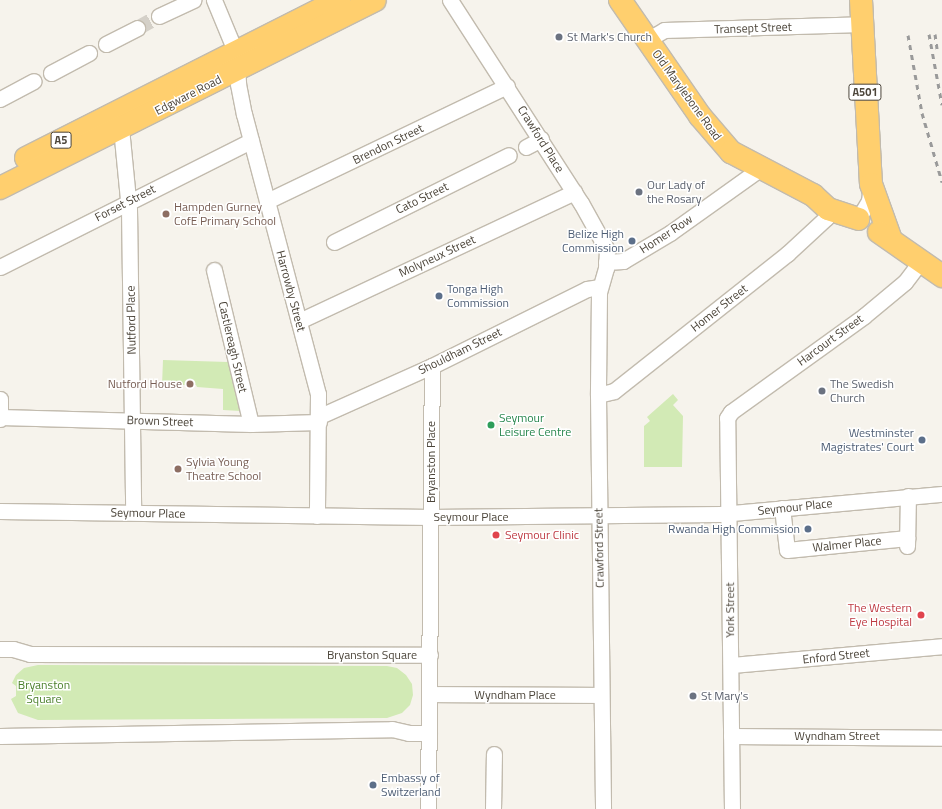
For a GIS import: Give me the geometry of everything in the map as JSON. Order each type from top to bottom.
[{"type":"highway","name":"Edgware Road","points":[[0,188],[121,128],[339,0]]},
{"type":"highway","name":"Edgware Road","points":[[0,171],[236,61],[375,0]]},
{"type":"highway","name":"Old Marylebone Road","points":[[620,0],[710,129],[731,152],[821,202],[858,219],[942,276]]},
{"type":"highway","name":"A501","points":[[861,0],[871,184],[891,240]]},
{"type":"street","points":[[159,16],[193,0]]},
{"type":"street","name":"Harrowby Street","points":[[214,0],[236,61],[240,97],[318,394],[320,419],[317,516]]},
{"type":"street","name":"Crawford Place","points":[[450,0],[541,139],[574,192],[606,250],[606,262],[600,287]]},
{"type":"street","name":"Transept Street","points":[[647,40],[664,30],[862,24]]},
{"type":"street","points":[[106,44],[138,28]]},
{"type":"street","points":[[51,73],[89,53]]},
{"type":"street","points":[[0,99],[34,81]]},
{"type":"street","name":"Brendon Street","points":[[266,197],[507,86]]},
{"type":"street","name":"Nutford Place","points":[[121,128],[129,201],[133,512]]},
{"type":"street","points":[[526,147],[541,139]]},
{"type":"street","name":"Forset Street","points":[[0,267],[251,141]]},
{"type":"street","name":"Cato Street","points":[[334,242],[509,155]]},
{"type":"street","name":"Homer Row","points":[[606,262],[623,261],[637,253],[761,168]]},
{"type":"street","points":[[858,219],[869,201],[871,184]]},
{"type":"street","name":"Molyneux Street","points":[[299,321],[574,192]]},
{"type":"street","name":"Homer Street","points":[[598,395],[614,390],[787,254],[826,218],[821,202]]},
{"type":"street","name":"Harcourt Street","points":[[731,412],[864,316],[905,282],[921,261]]},
{"type":"street","name":"Castlereagh Street","points":[[214,270],[251,424]]},
{"type":"street","name":"Crawford Street","points":[[600,287],[598,516],[603,809]]},
{"type":"street","name":"Shouldham Street","points":[[320,419],[432,366],[587,289],[600,287]]},
{"type":"street","name":"Bryanston Place","points":[[430,655],[432,366]]},
{"type":"street","points":[[0,399],[0,418]]},
{"type":"street","name":"York Street","points":[[731,412],[727,418],[732,809]]},
{"type":"street","name":"Brown Street","points":[[0,418],[251,424],[320,419]]},
{"type":"street","name":"Seymour Place","points":[[0,511],[431,517],[729,514],[942,494]]},
{"type":"street","name":"Walmer Place","points":[[782,508],[787,550],[907,542],[908,496]]},
{"type":"street","name":"Enford Street","points":[[731,666],[942,646]]},
{"type":"street","name":"Bryanston Square","points":[[0,649],[30,654],[430,655],[428,809]]},
{"type":"street","name":"Wyndham Place","points":[[430,694],[601,695]]},
{"type":"street","points":[[0,736],[392,729],[409,733],[429,733]]},
{"type":"street","name":"Wyndham Street","points":[[731,736],[942,738]]},
{"type":"street","points":[[493,809],[494,754]]},
{"type":"green space","points":[[163,360],[228,362],[241,411],[223,410],[223,389],[197,387],[196,385],[162,385]]},
{"type":"green space","points":[[673,394],[678,400],[673,405],[683,416],[682,467],[644,467],[644,426],[650,421],[647,417]]},
{"type":"green space","name":"Bryanston Square","points":[[38,665],[387,666],[397,668],[406,675],[412,684],[413,695],[410,705],[402,713],[387,718],[38,720],[18,713],[11,699],[16,696],[16,686],[12,683],[16,675],[24,668]]},
{"type":"tunnel","points":[[137,28],[159,16]]},
{"type":"railway","points":[[929,34],[942,105]]},
{"type":"railway","points":[[935,34],[937,49]]},
{"type":"railway","points":[[908,35],[922,113],[942,182]]},
{"type":"place","name":"St Mark's Church","points":[[559,37]]},
{"type":"place","name":"Our Lady of the Rosary","points":[[639,192]]},
{"type":"place","name":"Hampden Gurney CofE Primary School","points":[[166,214]]},
{"type":"place","name":"Belize High Commission","points":[[632,241]]},
{"type":"place","name":"Tonga High Commission","points":[[439,296]]},
{"type":"place","name":"Nutford House","points":[[190,384]]},
{"type":"place","name":"The Swedish Church","points":[[822,391]]},
{"type":"place","name":"Seymour Leisure Centre","points":[[491,425]]},
{"type":"place","name":"Westminster Magistrates' Court","points":[[922,440]]},
{"type":"place","name":"Sylvia Young Theatre School","points":[[178,469]]},
{"type":"place","name":"Rwanda High Commission","points":[[808,529]]},
{"type":"place","name":"Seymour Clinic","points":[[496,535]]},
{"type":"place","name":"The Western Eye Hospital","points":[[921,615]]},
{"type":"place","name":"St Mary's","points":[[693,696]]},
{"type":"place","name":"Embassy of Switzerland","points":[[373,785]]}]
